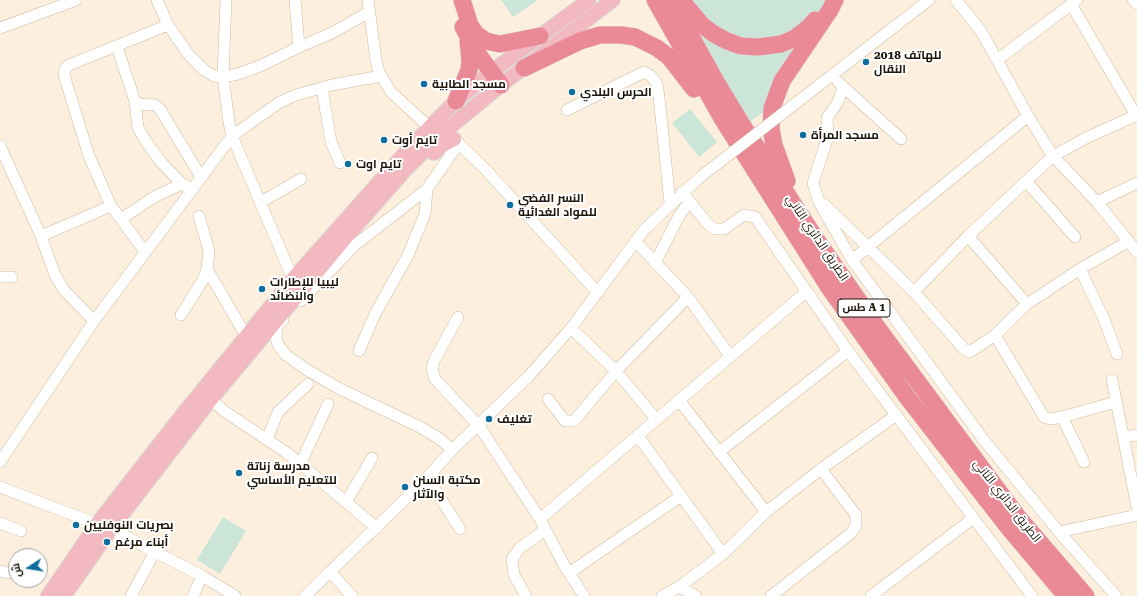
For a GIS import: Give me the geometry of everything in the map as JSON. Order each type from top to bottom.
[{"type":"highway","points":[[456,0],[460,20],[468,38],[496,78]]},
{"type":"highway","points":[[462,0],[470,25],[476,34],[486,41],[500,44],[540,36]]},
{"type":"highway","name":"الطريق الدائري الثاني","points":[[654,0],[723,120],[828,286],[902,390],[1008,526],[1066,596]]},
{"type":"highway","name":"الطريق الدائري الثاني","points":[[672,0],[718,85],[801,216],[926,395],[1018,517],[1086,596]]},
{"type":"highway","points":[[681,0],[702,25],[727,42],[741,46],[758,47],[781,44],[795,38],[809,28],[821,13],[828,0]]},
{"type":"highway","points":[[801,216],[774,145],[771,129],[772,108],[782,81],[830,10],[835,0]]},
{"type":"highway","points":[[524,68],[580,41],[592,37],[609,35],[634,37],[657,48],[669,57],[692,86],[723,120]]},
{"type":"highway","points":[[456,102],[469,70],[470,62],[468,38]]},
{"type":"main road","points":[[48,596],[224,374],[406,169],[452,138],[496,78],[540,36],[589,0]]},
{"type":"main road","points":[[64,596],[104,526],[211,399],[246,336],[293,278],[429,127],[456,102],[496,78],[524,68],[613,0]]},
{"type":"street","points":[[0,28],[76,0]]},
{"type":"street","points":[[157,0],[168,25],[189,55],[204,70],[214,76],[223,77],[238,74],[260,66],[332,33],[369,12]]},
{"type":"street","points":[[226,0],[223,77],[226,107],[232,136],[293,278]]},
{"type":"street","points":[[295,0],[299,47]]},
{"type":"street","points":[[368,0],[376,61],[381,76],[392,92],[429,127]]},
{"type":"street","points":[[305,596],[426,480],[452,450],[479,426],[529,376],[571,328],[650,222],[699,178],[929,0]]},
{"type":"street","points":[[956,0],[981,31],[1028,116],[1053,156],[1097,202],[1137,252]]},
{"type":"street","points":[[1133,0],[1137,4]]},
{"type":"street","points":[[914,292],[968,236],[1053,156],[1088,137],[1137,116],[1074,2],[997,60]]},
{"type":"street","points":[[146,252],[110,206],[89,156],[64,75],[64,70],[69,65],[117,47],[168,25]]},
{"type":"street","points":[[117,47],[135,101],[138,128],[161,162],[182,184],[192,189]]},
{"type":"street","points":[[567,110],[644,72],[651,76],[657,84],[659,97],[670,203]]},
{"type":"street","points":[[0,462],[94,321],[232,136],[280,102],[296,95],[381,76]]},
{"type":"street","points":[[831,76],[901,139]]},
{"type":"street","points":[[843,87],[838,102],[827,118],[828,136],[813,183],[818,198],[852,260],[983,439],[1059,532],[1116,596]]},
{"type":"street","points":[[322,88],[331,142],[340,163]]},
{"type":"street","points":[[135,101],[140,104],[155,106],[160,109],[201,177]]},
{"type":"street","points":[[852,260],[868,245],[1028,116]]},
{"type":"street","points":[[359,351],[375,314],[408,255],[425,214],[427,189],[452,138],[497,182],[598,293]]},
{"type":"street","points":[[0,146],[4,167],[41,236],[48,258],[64,290],[94,321]]},
{"type":"street","points":[[261,202],[301,180]]},
{"type":"street","points":[[1026,181],[1075,237]]},
{"type":"street","points":[[1097,202],[1137,183]]},
{"type":"street","points":[[121,219],[154,197],[182,184]]},
{"type":"street","points":[[427,189],[355,245],[277,326],[276,337],[278,345],[286,355],[309,371],[357,398],[420,427],[440,439],[452,450]]},
{"type":"street","points":[[682,192],[706,223],[714,229],[724,229],[744,215],[755,217],[848,351],[972,519],[1032,596]]},
{"type":"street","points":[[818,198],[868,245],[914,292],[968,351],[971,352],[995,335],[1027,304],[1080,269],[1129,241]]},
{"type":"street","points":[[655,263],[679,216],[690,201]]},
{"type":"street","points":[[41,236],[110,206]]},
{"type":"street","points":[[181,315],[203,280],[207,269],[209,250],[200,216]]},
{"type":"street","points":[[968,236],[1027,304]]},
{"type":"street","points":[[635,241],[688,297],[730,356]]},
{"type":"street","points":[[207,269],[246,336]]},
{"type":"street","points":[[1080,269],[1104,319],[1117,354]]},
{"type":"street","points":[[0,277],[12,277]]},
{"type":"street","points":[[540,519],[638,436],[656,418],[806,292]]},
{"type":"street","points":[[548,399],[565,421],[574,420],[616,371],[688,297]]},
{"type":"street","points":[[458,317],[434,361],[433,375],[437,383],[479,426],[540,519],[569,573],[584,596]]},
{"type":"street","points":[[571,328],[616,371],[656,418]]},
{"type":"street","points":[[995,335],[1042,415],[1050,418],[1062,417],[1116,402]]},
{"type":"street","points":[[719,452],[848,351]]},
{"type":"street","points":[[1112,380],[1137,507]]},
{"type":"street","points":[[267,440],[278,412],[308,384]]},
{"type":"street","points":[[211,399],[224,411],[267,440],[300,465],[377,528]]},
{"type":"street","points":[[679,400],[766,512]]},
{"type":"street","points":[[300,465],[328,404]]},
{"type":"street","points":[[662,596],[680,587],[722,554],[766,512],[821,469],[896,416]]},
{"type":"street","points":[[1062,417],[1084,462]]},
{"type":"street","points":[[1124,437],[1137,435]]},
{"type":"street","points":[[638,436],[722,554]]},
{"type":"street","points":[[346,502],[372,458]]},
{"type":"street","points":[[771,596],[850,534],[856,526],[856,515],[821,469]]},
{"type":"street","points":[[426,480],[432,485],[460,529]]},
{"type":"street","points":[[0,487],[104,526],[154,553],[202,576],[235,596]]},
{"type":"street","points":[[569,573],[681,496]]},
{"type":"street","points":[[1059,532],[1137,515]]},
{"type":"street","points":[[874,595],[972,519]]},
{"type":"street","points":[[0,524],[21,531]]},
{"type":"street","points":[[526,596],[514,575],[512,559],[520,548],[545,530]]},
{"type":"street","points":[[130,596],[154,553]]},
{"type":"street","points":[[330,572],[352,596]]},
{"type":"street","points":[[193,596],[202,576]]},
{"type":"street","points":[[680,587],[696,596]]},
{"type":"green space","points":[[501,0],[538,0],[513,17]]},
{"type":"green space","points":[[672,0],[827,0],[772,106],[748,123]]},
{"type":"green space","points":[[690,109],[717,142],[699,157],[672,123]]},
{"type":"green space","points":[[223,517],[246,531],[220,574],[197,560]]},
{"type":"place","name":"2018 للهاتف النقال","points":[[866,62]]},
{"type":"place","name":"مسجد الطابية","points":[[424,84]]},
{"type":"place","name":"الحرس البلدي","points":[[572,92]]},
{"type":"place","name":"مسجد المرأة","points":[[803,135]]},
{"type":"place","name":"تايم أوت","points":[[384,140]]},
{"type":"place","name":"تايم اوت","points":[[348,164]]},
{"type":"place","name":"النسر الفضي للمواد الغدائية","points":[[510,205]]},
{"type":"place","name":"ليبيا للإطارات والنضائد","points":[[262,289]]},
{"type":"place","name":"تغليف","points":[[489,419]]},
{"type":"place","name":"مدرسة زناتة للتعليم الأساسي","points":[[239,473]]},
{"type":"place","name":"مكتبة السنن والآثار","points":[[405,487]]},
{"type":"place","name":"بصريات النوفليين","points":[[76,525]]},
{"type":"place","name":"أبناء مرغم","points":[[107,542]]}]
